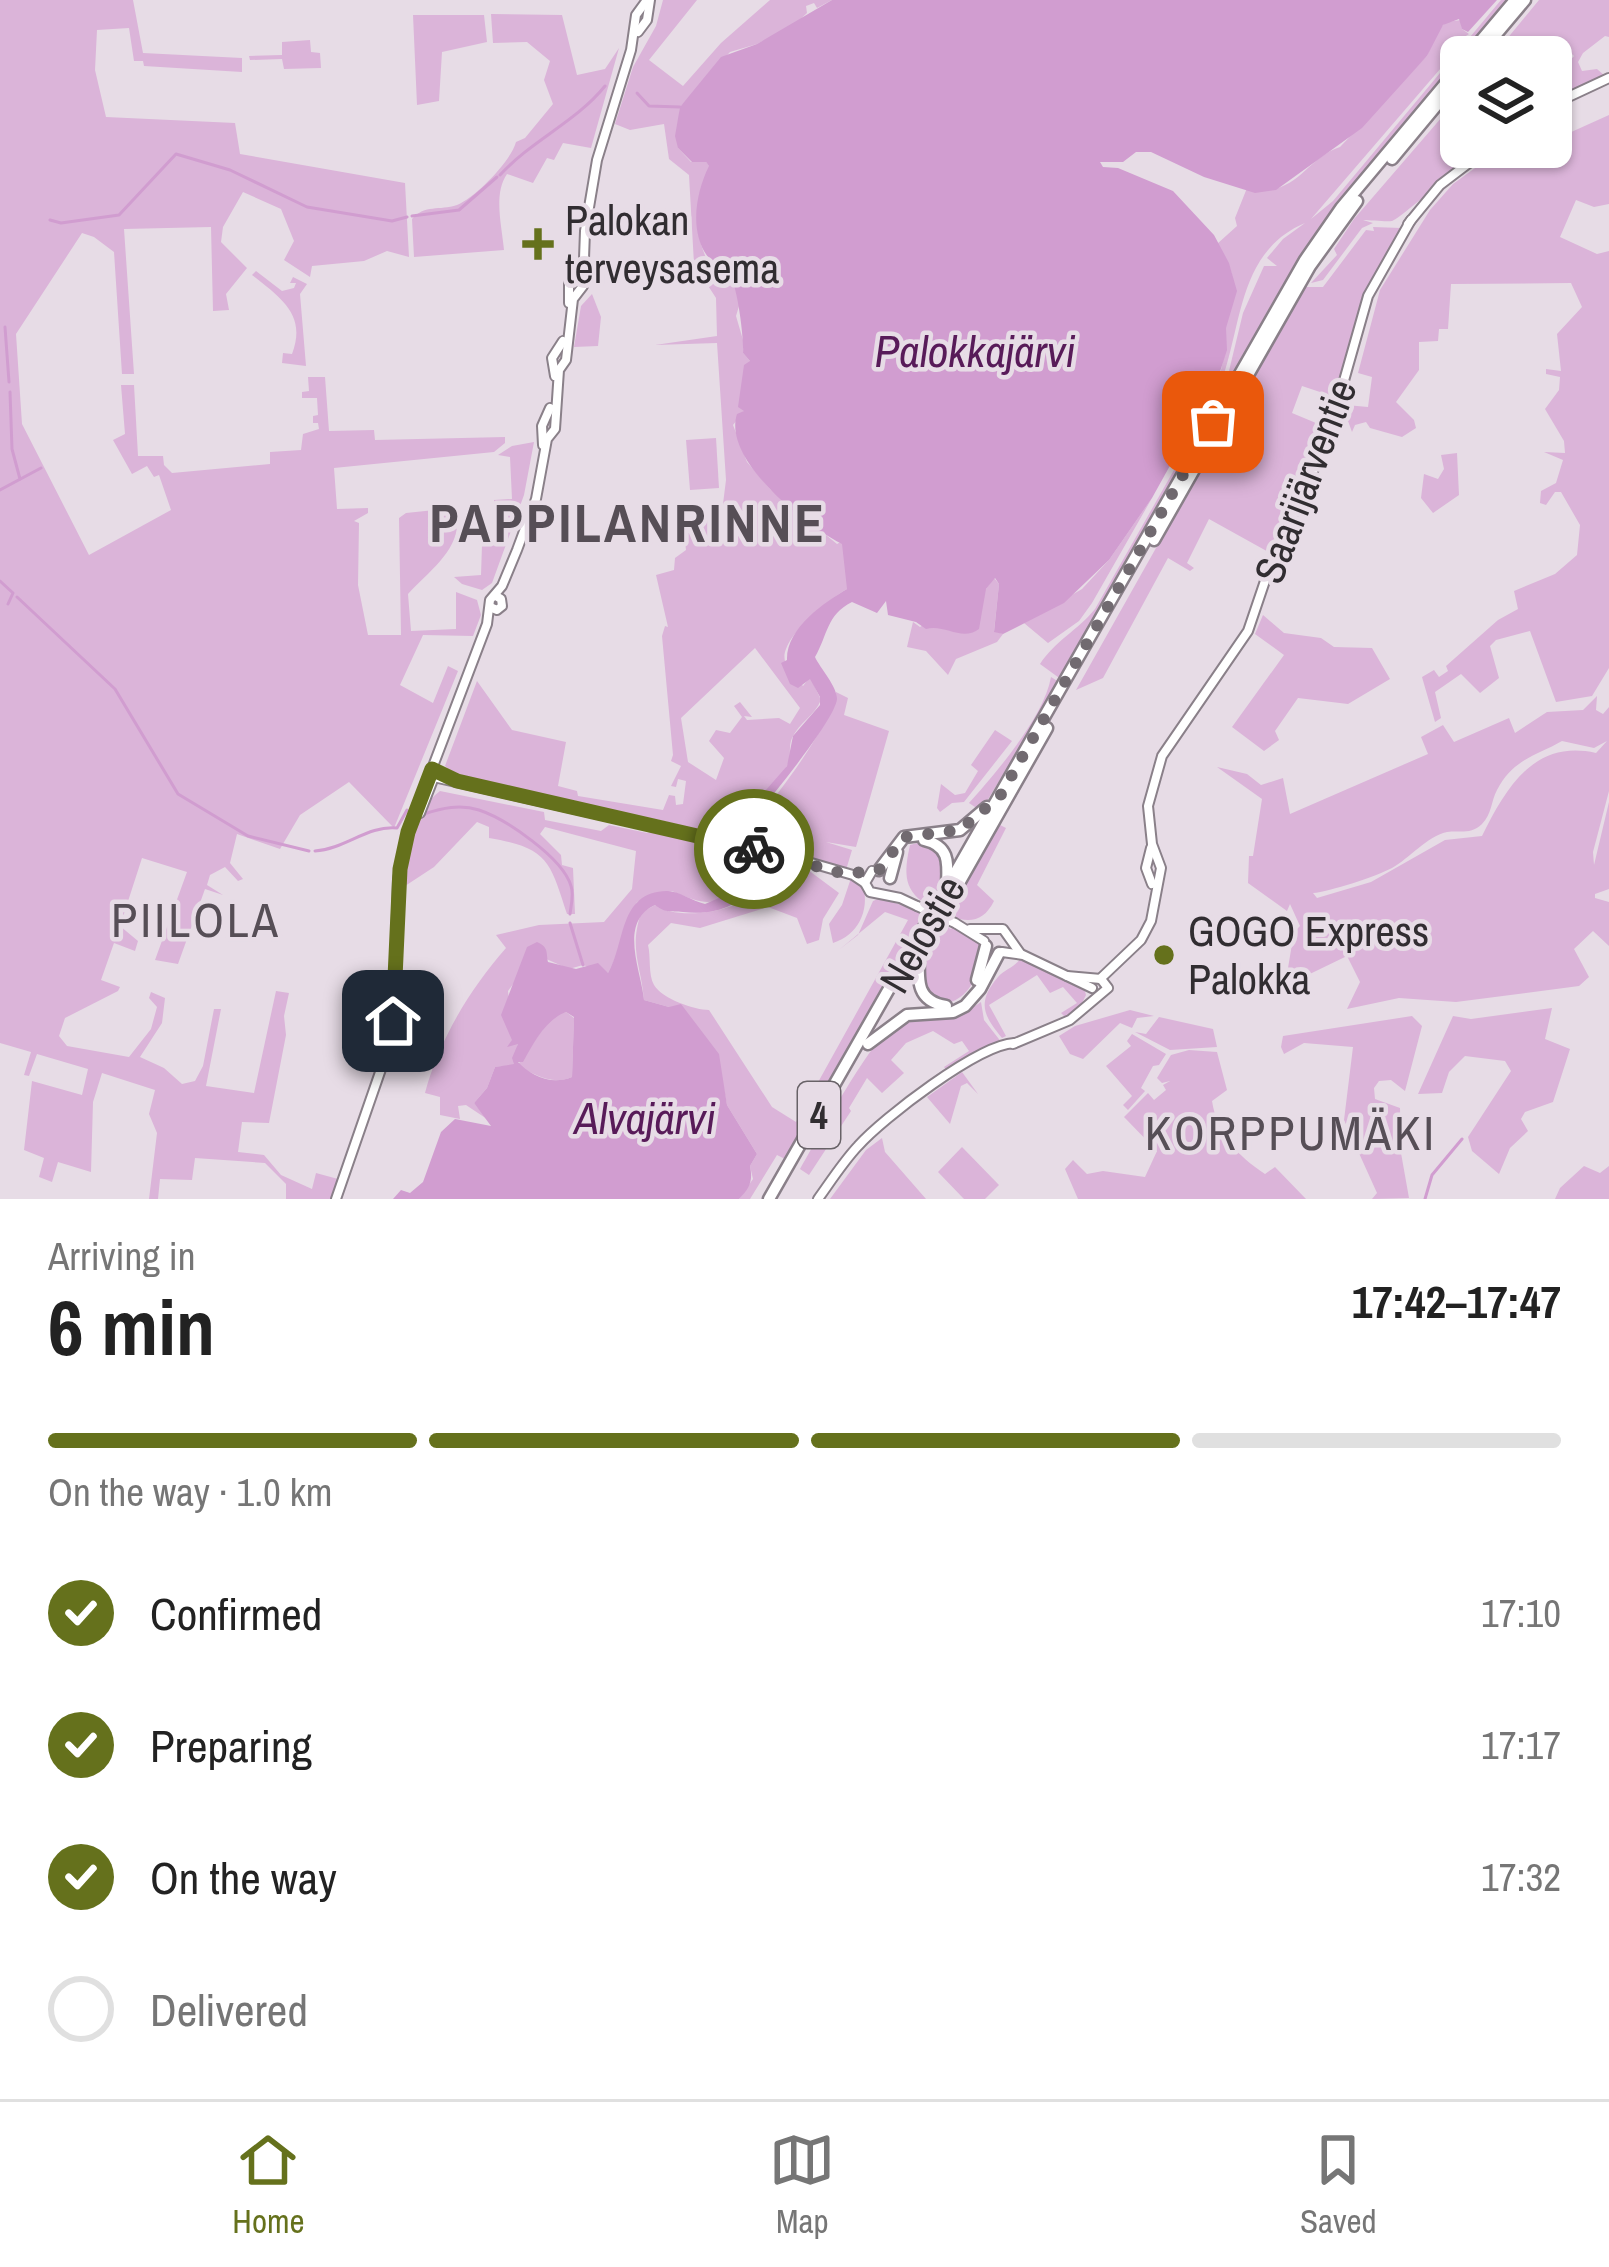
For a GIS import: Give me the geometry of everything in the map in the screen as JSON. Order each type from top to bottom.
[{"type":"highway","points":[[1485,36],[1515,0]]},
{"type":"highway","points":[[1495,36],[1525,0]]},
{"type":"highway","name":"Nelostie","points":[[773,1199],[1305,260],[1341,208],[1440,89]]},
{"type":"highway","name":"Nelostie","points":[[773,1199],[868,1044],[1310,266],[1440,101]]},
{"type":"highway","points":[[883,876],[904,837],[960,830],[1000,796]]},
{"type":"highway","points":[[883,876],[904,846],[914,840],[931,842],[947,858],[947,890]]},
{"type":"highway","points":[[919,954],[920,989],[929,1000],[945,1006],[962,1000],[981,974],[985,944]]},
{"type":"highway","points":[[868,1044],[907,1015],[953,1012],[965,1006],[1000,953]]},
{"type":"main road","points":[[336,1199],[388,1049],[394,1012],[398,879],[405,847],[530,512],[597,160],[648,0]]},
{"type":"main road","points":[[1572,95],[1609,78]]},
{"type":"main road","name":"Saarijärventie","points":[[1102,980],[1148,929],[1154,891],[1150,790],[1162,760],[1251,624],[1267,575],[1334,421],[1368,296],[1411,220],[1440,185],[1462,168]]},
{"type":"main road","points":[[433,773],[853,875],[883,876]]},
{"type":"main road","points":[[853,875],[870,892],[900,898],[970,929],[1003,929],[1023,956]]},
{"type":"main road","points":[[865,883],[883,876]]},
{"type":"main road","points":[[881,895],[883,876]]},
{"type":"main road","points":[[883,876],[900,898]]},
{"type":"main road","points":[[970,929],[1000,953],[1023,956],[1095,991],[1107,991],[1102,980]]},
{"type":"main road","points":[[985,944],[991,930]]},
{"type":"main road","points":[[1000,953],[1010,943]]},
{"type":"main road","points":[[1066,976],[1102,980]]},
{"type":"main road","points":[[818,1199],[868,1136],[965,1063],[1049,1030],[1082,1006],[1102,980]]},
{"type":"shaded area","points":[[0,0],[133,0],[143,53],[242,58],[242,72],[144,66],[143,61],[134,61],[129,28],[97,30],[95,70],[106,117],[235,123],[240,154],[405,183],[409,257],[387,251],[364,261],[312,266],[310,277],[284,260],[294,241],[281,209],[243,192],[223,227],[221,242],[247,268],[226,294],[229,310],[213,311],[211,227],[124,229],[134,374],[122,374],[114,252],[82,233],[16,334],[22,424],[89,555],[171,510],[159,475],[154,477],[147,466],[132,474],[113,440],[125,434],[121,385],[134,385],[138,456],[163,456],[172,473],[270,464],[270,452],[301,450],[303,434],[319,429],[313,423],[313,416],[318,415],[317,398],[302,398],[302,392],[309,391],[308,377],[325,377],[329,431],[374,430],[375,440],[505,437],[494,452],[334,468],[337,509],[368,508],[368,513],[354,521],[359,523],[358,585],[368,635],[401,635],[399,518],[406,513],[454,508],[457,521],[445,555],[408,594],[411,631],[456,629],[456,592],[477,600],[481,615],[473,636],[423,635],[400,685],[433,703],[448,666],[458,671],[394,828],[349,782],[300,815],[280,849],[237,834],[230,863],[243,879],[238,881],[225,867],[210,875],[207,885],[223,895],[205,889],[178,964],[155,960],[187,872],[142,858],[120,926],[138,941],[135,951],[114,943],[101,980],[120,987],[65,1018],[59,1036],[67,1046],[129,1057],[151,1029],[157,1007],[149,998],[151,992],[165,998],[162,1023],[140,1057],[164,1068],[182,1084],[195,1081],[203,1066],[214,1009],[221,1009],[206,1086],[254,1093],[276,991],[289,993],[269,1123],[242,1122],[238,1152],[264,1155],[281,1175],[312,1189],[316,1173],[338,1179],[330,1199],[286,1199],[286,1184],[265,1163],[195,1158],[192,1180],[160,1179],[158,1199],[149,1199],[157,1133],[149,1114],[155,1090],[102,1073],[93,1102],[91,1172],[58,1162],[52,1182],[39,1177],[44,1158],[24,1150],[32,1081],[82,1095],[88,1069],[37,1054],[29,1076],[24,1075],[31,1052],[0,1043]]},
{"type":"shaded area","points":[[663,0],[697,0],[649,60],[683,86],[721,43],[770,0],[832,0],[817,8],[814,3],[806,6],[807,13],[794,25],[730,52],[680,107],[678,148],[691,162],[706,162],[710,167],[697,213],[707,260],[739,266],[749,273],[736,316],[743,353],[750,361],[744,411],[733,425],[747,462],[770,489],[837,544],[848,538],[847,589],[807,620],[785,652],[790,671],[803,686],[810,677],[821,700],[792,738],[787,766],[751,811],[748,832],[753,846],[658,820],[485,784],[445,766],[477,681],[512,730],[566,742],[558,786],[577,791],[578,796],[663,810],[669,795],[675,796],[676,805],[683,804],[686,781],[678,779],[676,787],[671,786],[681,766],[671,761],[662,636],[668,627],[656,575],[674,570],[675,558],[686,550],[683,525],[723,504],[726,480],[717,343],[655,345],[717,336],[716,298],[694,264],[689,175],[669,159],[664,124],[630,130],[615,124],[633,67],[656,26]],"holes":[[[755,648],[800,708],[790,724],[779,718],[747,720],[744,716],[752,717],[740,702],[734,706],[742,717],[730,733],[716,730],[709,741],[724,758],[716,780],[688,762],[681,718]]]},
{"type":"shaded area","points":[[1501,0],[1510,0],[1480,36],[1471,36]]},
{"type":"shaded area","points":[[1539,0],[1609,0],[1609,37],[1583,53],[1578,62],[1582,71],[1597,69],[1605,76],[1572,91],[1572,36],[1509,36]]},
{"type":"shaded area","points":[[491,14],[562,15],[577,75],[605,69],[619,48],[591,148],[563,143],[554,160],[547,158],[533,183],[507,174],[499,201],[504,250],[414,257],[412,219],[427,210],[457,205],[474,194],[553,104],[544,80],[550,61],[527,42],[493,43]]},
{"type":"shaded area","points":[[413,15],[484,15],[487,42],[442,52],[439,101],[417,105]]},
{"type":"shaded area","points":[[1461,20],[1469,34],[1440,36],[1440,69],[1311,219],[1333,201],[1440,73],[1440,84],[1351,190],[1062,680],[1040,664],[1095,609],[1228,375],[1243,313],[1264,266],[1277,266],[1267,258],[1305,223],[1284,235],[1256,268],[1224,374],[1220,374],[1233,284],[1217,244],[1237,226],[1235,218],[1247,188],[1264,190],[1289,183],[1340,147],[1427,56],[1438,29]]},
{"type":"shaded area","points":[[310,40],[311,52],[320,53],[321,68],[284,69],[282,59],[250,60],[249,56],[282,55],[282,42]]},
{"type":"shaded area","points":[[1609,115],[1609,204],[1594,207],[1576,200],[1560,237],[1597,254],[1609,251],[1609,668],[1592,696],[1556,702],[1530,631],[1496,640],[1490,646],[1499,678],[1480,693],[1461,674],[1435,692],[1441,718],[1435,722],[1422,677],[1434,670],[1439,677],[1448,671],[1446,666],[1498,620],[1518,609],[1514,591],[1555,574],[1577,555],[1580,525],[1561,492],[1555,492],[1546,505],[1540,503],[1541,491],[1556,483],[1563,460],[1544,452],[1565,453],[1564,441],[1545,409],[1559,390],[1560,377],[1546,374],[1546,369],[1561,371],[1557,334],[1582,307],[1571,283],[1451,284],[1448,329],[1439,329],[1438,341],[1419,342],[1419,370],[1396,402],[1416,428],[1402,437],[1370,428],[1366,422],[1355,425],[1352,432],[1348,421],[1338,423],[1346,405],[1368,407],[1372,377],[1358,373],[1380,290],[1430,210],[1475,168],[1572,168],[1572,132]]},
{"type":"shaded area","points":[[1440,119],[1440,168],[1458,168],[1397,218],[1363,220],[1373,223],[1362,228],[1323,280],[1311,283],[1337,255],[1334,249]]},
{"type":"shaded area","points":[[1373,227],[1401,228],[1361,301],[1338,398],[1302,386],[1292,413],[1328,428],[1274,555],[1209,519],[1187,563],[1194,568],[1190,571],[1168,558],[1103,678],[1076,690],[1303,287],[1323,287]]},
{"type":"shaded area","points":[[256,271],[282,291],[294,288],[293,277],[307,284],[300,294],[306,366],[282,363],[283,353],[292,354],[296,340],[294,318],[252,275]]},
{"type":"shaded area","points":[[592,294],[601,317],[598,346],[574,347],[581,306]]},
{"type":"shaded area","points":[[716,438],[719,488],[690,490],[686,440]]},
{"type":"shaded area","points":[[534,442],[524,495],[492,583],[482,590],[462,584],[454,577],[481,575],[482,545],[495,538],[494,500],[512,499],[510,457],[498,455],[512,446]]},
{"type":"shaded area","points":[[1457,453],[1459,495],[1433,513],[1421,498],[1424,474],[1438,479],[1444,469],[1441,455]]},
{"type":"shaded area","points":[[1152,498],[1079,621],[1048,643],[1024,623],[1082,589],[1109,560]]},
{"type":"shaded area","points":[[994,578],[999,584],[994,631],[1003,634],[997,642],[956,659],[948,675],[926,651],[907,647],[913,622],[920,627],[986,589]]},
{"type":"shaded area","points":[[1263,615],[1284,633],[1321,638],[1334,647],[1372,648],[1390,679],[1348,704],[1298,698],[1275,731],[1279,740],[1264,751],[1232,727],[1284,655],[1255,634]]},
{"type":"shaded area","points":[[1051,677],[1059,682],[981,811],[969,803],[1029,727]]},
{"type":"shaded area","points":[[836,692],[848,698],[844,715],[889,731],[856,847],[826,842],[852,850],[846,870],[760,846],[752,825],[808,750],[828,717]]},
{"type":"shaded area","points":[[1597,696],[1596,710],[1603,714],[1609,707],[1609,791],[1593,852],[1594,865],[1609,802],[1609,889],[1595,898],[1609,902],[1609,946],[1593,931],[1574,949],[1589,977],[1579,986],[1456,1002],[1399,998],[1347,1009],[1360,982],[1347,956],[1285,986],[1294,932],[1300,926],[1290,904],[1287,911],[1248,883],[1262,799],[1217,767],[1247,774],[1261,785],[1283,778],[1290,814],[1428,754],[1421,737],[1443,725],[1454,742],[1509,718],[1515,733],[1547,712],[1583,710]],"holes":[[[1562,741],[1594,748],[1607,741],[1596,753],[1555,753],[1539,760],[1512,785],[1482,836],[1445,840],[1371,882],[1317,898],[1313,893],[1385,871],[1439,835],[1478,827],[1488,816],[1503,780],[1534,755]]]},
{"type":"shaded area","points":[[995,730],[1012,741],[964,802],[952,803],[940,812],[941,784],[955,795],[965,793],[978,771],[971,765]]},
{"type":"shaded area","points":[[440,791],[544,812],[545,820],[601,831],[609,825],[647,833],[659,830],[754,854],[753,873],[717,900],[699,901],[672,891],[637,902],[608,973],[583,965],[569,969],[544,958],[519,976],[508,991],[513,1042],[518,1044],[514,1065],[495,1067],[487,1088],[474,1103],[487,1119],[466,1105],[458,1106],[460,1119],[440,1115],[440,1097],[425,1093],[457,1016],[506,948],[496,935],[539,925],[604,922],[632,889],[636,851],[545,827],[540,834],[561,855],[562,865],[573,868],[575,914],[567,914],[544,860],[524,847],[489,838],[489,827],[477,822],[434,867],[402,888],[412,835]]},
{"type":"shaded area","points":[[998,824],[1006,828],[977,885],[994,901],[976,919],[950,916],[946,922],[950,929],[955,927],[982,942],[969,988],[945,1004],[924,992],[922,962]]},
{"type":"shaded area","points":[[921,842],[943,853],[943,885],[932,907],[915,895],[908,881],[910,845]]},
{"type":"shaded area","points":[[763,857],[804,867],[839,893],[823,919],[819,940],[807,944],[797,918],[768,907],[700,928],[671,923],[648,945],[650,971],[664,995],[709,1010],[772,1107],[796,1122],[908,920],[885,912],[859,934],[873,901],[880,898],[928,914],[787,1160],[777,1155],[750,1199],[739,1199],[753,1179],[750,1166],[757,1154],[727,1105],[721,1074],[669,1007],[644,1000],[636,937],[641,913],[655,905],[669,911],[708,912],[746,899],[766,874]]},
{"type":"shaded area","points":[[851,878],[863,885],[863,913],[849,934],[833,943],[829,924]]},
{"type":"shaded area","points":[[1020,959],[1084,988],[1086,995],[1065,1017],[1061,1013],[1077,1003],[1063,987],[1050,993],[1037,975],[989,1005],[1006,1036],[1002,1038],[987,1016],[985,1002],[998,977]]},
{"type":"shaded area","points":[[981,1002],[984,1020],[1002,1043],[948,1072],[944,1067],[969,1051],[962,1041],[954,1044],[933,1031],[906,1043],[891,1060],[904,1073],[882,1093],[867,1078],[809,1175],[800,1169],[888,1030],[910,1017],[962,1011]]},
{"type":"shaded area","points":[[1552,1008],[1545,1039],[1570,1049],[1553,1102],[1525,1112],[1521,1119],[1528,1131],[1510,1148],[1499,1174],[1472,1151],[1468,1137],[1511,1071],[1505,1061],[1465,1056],[1449,1072],[1442,1093],[1418,1094],[1453,1016],[1471,1019]]},
{"type":"shaded area","points":[[1130,1010],[1154,1016],[1137,1018],[1132,1028],[1120,1023],[1083,1059],[1070,1054],[1059,1036],[1075,1026]]},
{"type":"shaded area","points":[[566,1012],[574,1018],[572,1077],[550,1080],[517,1066],[553,1015]]},
{"type":"shaded area","points":[[1412,1016],[1422,1026],[1405,1091],[1391,1080],[1379,1081],[1374,1088],[1375,1099],[1400,1108],[1409,1198],[1372,1199],[1377,1193],[1344,1120],[1353,1047],[1304,1043],[1284,1054],[1283,1036]]},
{"type":"shaded area","points":[[1159,1017],[1213,1029],[1217,1047],[1170,1050],[1135,1032],[1146,1034]]},
{"type":"shaded area","points":[[1132,1034],[1166,1054],[1153,1066],[1141,1088],[1145,1091],[1128,1110],[1123,1105],[1132,1096],[1106,1066],[1131,1046],[1127,1041]]},
{"type":"shaded area","points":[[1189,1050],[1217,1052],[1227,1090],[1212,1101],[1230,1143],[1265,1174],[1275,1167],[1306,1199],[1078,1199],[1065,1169],[1073,1160],[1087,1174],[1103,1171],[1145,1177],[1157,1151],[1124,1117],[1148,1093],[1154,1100],[1166,1090],[1163,1085],[1170,1081],[1162,1083],[1157,1078],[1171,1055]]},
{"type":"shaded area","points":[[962,1072],[978,1094],[967,1083],[961,1086],[950,1124],[927,1097]]},
{"type":"shaded area","points":[[882,1138],[885,1152],[926,1199],[830,1199],[866,1150]]},
{"type":"shaded area","points":[[962,1147],[999,1185],[985,1199],[964,1199],[938,1172]]},
{"type":"shaded area","points":[[1584,1166],[1600,1173],[1609,1166],[1609,1199],[1555,1199],[1560,1188]]},
{"type":"water","name":"Palokkajärvi","points":[[832,0],[1497,0],[1468,32],[1459,19],[1443,25],[1427,56],[1362,128],[1276,190],[1255,193],[1204,177],[1151,152],[1136,152],[1123,162],[1100,162],[1173,191],[1214,235],[1237,291],[1217,381],[1152,498],[1109,560],[1064,603],[1003,634],[994,632],[999,584],[995,578],[986,589],[979,629],[973,633],[926,629],[888,615],[886,601],[877,613],[852,602],[843,607],[832,619],[815,657],[836,694],[833,709],[753,819],[768,867],[765,881],[717,910],[671,911],[655,905],[637,923],[635,948],[644,1000],[669,1007],[681,1004],[719,1054],[727,1105],[757,1154],[743,1195],[739,1199],[393,1199],[401,1190],[410,1193],[423,1182],[441,1132],[455,1119],[491,1126],[474,1103],[487,1088],[495,1067],[514,1064],[518,1044],[507,1047],[512,1040],[501,1015],[527,947],[541,944],[548,962],[576,969],[598,963],[608,973],[626,921],[640,900],[667,891],[705,904],[733,892],[755,869],[752,843],[737,834],[741,820],[749,817],[750,808],[787,766],[793,736],[820,705],[810,679],[798,688],[790,684],[781,663],[787,660],[800,627],[847,589],[842,544],[808,523],[770,490],[742,451],[737,414],[744,411],[738,407],[744,365],[750,361],[743,353],[732,280],[748,273],[739,266],[721,269],[703,248],[697,207],[709,166],[692,162],[678,148],[675,136],[680,107],[721,57],[757,44]],"holes":[[[566,1012],[574,1017],[572,1077],[542,1078],[518,1062],[523,1062],[552,1020]]]},
{"type":"waterway","points":[[500,175],[605,86]]},
{"type":"waterway","points":[[637,93],[649,106],[680,107]]},
{"type":"waterway","points":[[50,220],[61,223],[119,215],[176,154],[230,170],[307,207],[392,221],[407,217]]},
{"type":"waterway","points":[[412,216],[459,210],[497,177]]},
{"type":"waterway","points":[[5,327],[9,382]]},
{"type":"waterway","points":[[10,392],[12,449],[20,479]]},
{"type":"waterway","points":[[0,490],[41,468]]},
{"type":"waterway","points":[[0,581],[13,593],[8,604]]},
{"type":"waterway","points":[[17,597],[115,689],[178,794],[248,836],[309,851]]},
{"type":"waterway","points":[[424,814],[472,808],[518,831],[566,875],[572,893],[570,914]]},
{"type":"waterway","points":[[315,851],[376,830],[397,828],[407,810]]},
{"type":"waterway","points":[[570,923],[583,965]]},
{"type":"waterway","points":[[1425,1199],[1432,1175],[1462,1139]]},
{"type":"way so far","points":[[754,849],[853,875],[879,870],[904,837],[954,832],[978,818],[1000,796],[1213,422]]},
{"type":"place","name":"Palokan terveysasema","points":[[538,244]]},
{"type":"place","name":"GOGO Express Palokka","points":[[1164,955]]},
{"type":"district","name":"PAPPILANRINNE","points":[[628,523]]},
{"type":"district","name":"PIILOLA","points":[[196,920]]},
{"type":"district","name":"KORPPUMÄKI","points":[[1291,1133]]},
{"type":"route","points":[[393,1021],[400,869],[408,832],[432,769],[457,781],[754,849]]},
{"type":"water label","name":"Alvajärvi","points":[[645,1118]]}]
